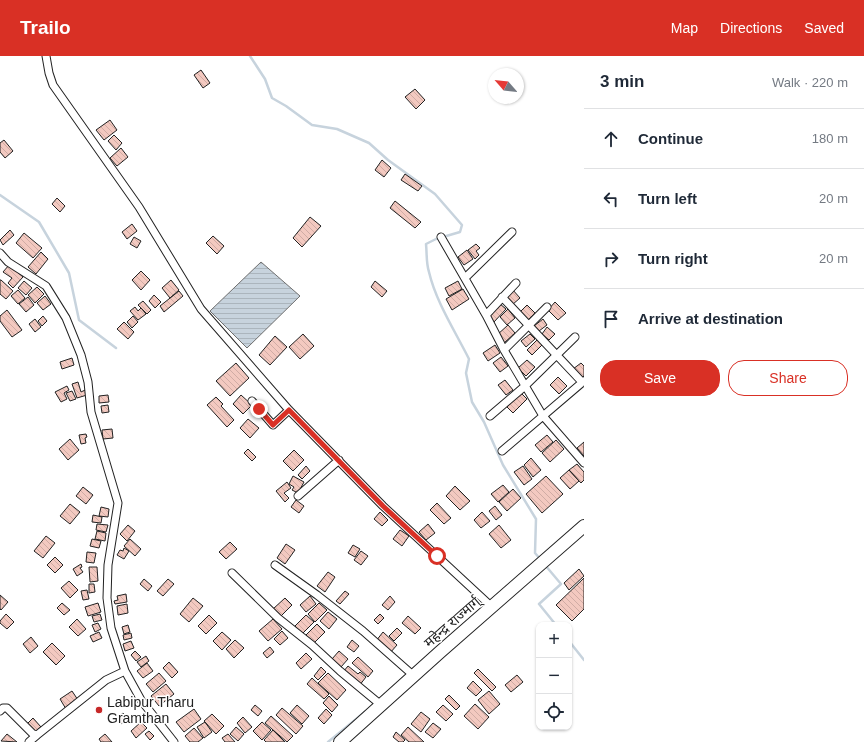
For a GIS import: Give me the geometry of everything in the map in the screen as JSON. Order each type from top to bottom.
[{"type":"highway","name":"महेन्द्र राज्मार्ग्","points":[[340,742],[584,526]]},
{"type":"street","points":[[46,56],[53,85],[139,207],[201,309],[246,366],[383,506],[492,607]]},
{"type":"street","points":[[464,278],[512,232]]},
{"type":"street","points":[[442,237],[504,350],[543,416],[584,464]]},
{"type":"street","points":[[0,253],[8,262],[46,286],[66,318],[81,355],[88,382],[91,412],[118,503],[108,565],[107,598],[111,628],[125,671],[141,700],[174,742]]},
{"type":"street","points":[[486,315],[516,283]]},
{"type":"street","points":[[502,297],[583,382],[502,450]]},
{"type":"street","points":[[504,350],[547,307]]},
{"type":"street","points":[[490,416],[525,386],[575,336]]},
{"type":"street","points":[[252,401],[273,425],[289,410]]},
{"type":"street","points":[[298,496],[339,460]]},
{"type":"street","points":[[275,565],[317,595],[363,631],[414,676]]},
{"type":"street","points":[[232,573],[278,618],[312,645],[340,671],[381,705]]},
{"type":"street","points":[[28,742],[106,680],[125,671]]},
{"type":"street","points":[[0,711],[3,708],[7,708],[33,734],[38,735]]},
{"type":"shaded area","points":[[261,262],[300,296],[247,348],[210,311]]},
{"type":"building","points":[[201,70],[210,83],[203,88],[194,75]]},
{"type":"building","points":[[415,89],[425,100],[416,109],[405,97]]},
{"type":"building","points":[[110,120],[117,130],[104,140],[96,130]]},
{"type":"building","points":[[114,135],[122,143],[116,150],[108,141]]},
{"type":"building","points":[[4,140],[13,151],[5,158],[0,152],[0,143]]},
{"type":"building","points":[[121,148],[128,157],[117,166],[110,158]]},
{"type":"building","points":[[382,160],[391,168],[384,177],[375,170]]},
{"type":"building","points":[[405,174],[422,186],[418,191],[401,180]]},
{"type":"building","points":[[57,198],[65,206],[60,212],[52,204]]},
{"type":"building","points":[[395,201],[421,222],[415,228],[390,208]]},
{"type":"building","points":[[310,217],[321,226],[302,247],[293,238]]},
{"type":"building","points":[[132,224],[137,231],[127,239],[122,232]]},
{"type":"building","points":[[10,230],[14,235],[3,245],[0,240]]},
{"type":"building","points":[[24,233],[42,248],[33,258],[16,243]]},
{"type":"building","points":[[213,236],[224,246],[217,254],[206,243]]},
{"type":"building","points":[[134,237],[141,241],[137,248],[130,244]]},
{"type":"building","points":[[476,244],[480,248],[476,251],[479,255],[475,259],[468,250]]},
{"type":"building","points":[[467,250],[473,259],[464,265],[458,257]]},
{"type":"building","points":[[41,252],[48,259],[36,274],[28,267]]},
{"type":"building","points":[[9,265],[23,277],[13,288],[8,283],[12,278],[3,272]]},
{"type":"building","points":[[141,271],[150,280],[141,290],[132,280]]},
{"type":"building","points":[[0,280],[13,291],[6,299],[0,294]]},
{"type":"building","points":[[171,280],[179,290],[170,298],[162,288]]},
{"type":"building","points":[[24,281],[32,288],[26,295],[18,288]]},
{"type":"building","points":[[375,281],[387,291],[382,297],[371,287]]},
{"type":"building","points":[[458,281],[462,289],[449,296],[445,288]]},
{"type":"building","points":[[37,287],[44,294],[35,303],[28,295]]},
{"type":"building","points":[[463,289],[469,299],[452,310],[446,299]]},
{"type":"building","points":[[512,289],[520,298],[512,305],[504,296]]},
{"type":"building","points":[[18,290],[25,298],[18,304],[11,296]]},
{"type":"building","points":[[179,291],[183,296],[164,312],[160,306]]},
{"type":"building","points":[[154,295],[161,302],[155,308],[149,301]]},
{"type":"building","points":[[45,296],[51,304],[43,310],[37,303]]},
{"type":"building","points":[[28,297],[34,305],[26,312],[19,304]]},
{"type":"building","points":[[143,301],[151,310],[147,314],[138,305]]},
{"type":"building","points":[[555,302],[566,313],[558,320],[548,310]]},
{"type":"building","points":[[499,303],[506,309],[494,322],[487,316]]},
{"type":"building","points":[[527,305],[535,313],[527,321],[519,313]]},
{"type":"building","points":[[135,307],[138,311],[141,308],[146,314],[138,320],[130,311]]},
{"type":"building","points":[[508,309],[515,318],[507,325],[500,317]]},
{"type":"building","points":[[7,310],[22,330],[12,337],[0,321],[0,316]]},
{"type":"building","points":[[43,316],[47,321],[42,326],[38,321]]},
{"type":"building","points":[[133,316],[138,322],[132,328],[127,322]]},
{"type":"building","points":[[35,319],[41,327],[35,332],[29,324]]},
{"type":"building","points":[[543,319],[547,325],[539,331],[534,326]]},
{"type":"building","points":[[124,322],[134,332],[128,339],[117,329]]},
{"type":"building","points":[[508,325],[515,333],[504,343],[497,335]]},
{"type":"building","points":[[547,327],[555,334],[549,340],[542,334]]},
{"type":"building","points":[[303,334],[314,346],[300,359],[289,347]]},
{"type":"building","points":[[530,334],[535,339],[526,347],[521,341]]},
{"type":"building","points":[[275,336],[287,347],[270,365],[259,355]]},
{"type":"building","points":[[537,340],[542,345],[532,355],[527,350]]},
{"type":"building","points":[[495,345],[500,353],[488,361],[483,353]]},
{"type":"building","points":[[501,357],[508,366],[500,372],[493,363]]},
{"type":"building","points":[[72,358],[74,365],[62,369],[60,362]]},
{"type":"building","points":[[527,360],[535,367],[526,376],[518,368]]},
{"type":"building","points":[[236,363],[249,378],[230,396],[216,381]]},
{"type":"building","points":[[581,363],[584,366],[584,376],[582,378],[573,369]]},
{"type":"building","points":[[558,377],[567,386],[559,394],[550,385]]},
{"type":"building","points":[[505,380],[513,390],[506,395],[498,385]]},
{"type":"building","points":[[78,382],[81,392],[85,390],[87,395],[77,398],[72,384]]},
{"type":"building","points":[[67,386],[69,390],[64,393],[67,399],[61,402],[55,392]]},
{"type":"building","points":[[72,391],[76,399],[70,401],[66,393]]},
{"type":"building","points":[[521,393],[527,399],[513,413],[507,407]]},
{"type":"building","points":[[108,395],[109,402],[99,403],[99,396]]},
{"type":"building","points":[[241,395],[252,405],[243,414],[233,404]]},
{"type":"building","points":[[216,397],[223,404],[221,406],[234,420],[227,427],[207,405]]},
{"type":"building","points":[[108,405],[109,412],[102,413],[101,406]]},
{"type":"building","points":[[248,419],[259,428],[250,438],[240,428]]},
{"type":"building","points":[[112,429],[113,438],[103,439],[102,430]]},
{"type":"building","points":[[86,434],[86,443],[81,444],[79,435]]},
{"type":"building","points":[[547,435],[553,442],[541,452],[535,445]]},
{"type":"building","points":[[70,439],[79,450],[68,460],[59,449]]},
{"type":"building","points":[[556,440],[564,449],[550,462],[542,453]]},
{"type":"building","points":[[584,442],[584,456],[577,448]]},
{"type":"building","points":[[248,449],[256,457],[252,461],[244,453]]},
{"type":"building","points":[[294,450],[304,460],[293,471],[283,461]]},
{"type":"building","points":[[531,458],[541,470],[533,477],[524,465]]},
{"type":"building","points":[[577,464],[584,472],[584,480],[581,483],[569,470]]},
{"type":"building","points":[[306,466],[310,471],[302,479],[298,475]]},
{"type":"building","points":[[523,466],[532,479],[524,485],[514,472]]},
{"type":"building","points":[[569,470],[579,481],[570,489],[560,478]]},
{"type":"building","points":[[293,476],[304,482],[298,493],[292,490],[294,487],[289,484]]},
{"type":"building","points":[[546,476],[563,494],[542,513],[526,494]]},
{"type":"building","points":[[287,482],[291,488],[284,493],[289,498],[285,502],[276,491]]},
{"type":"building","points":[[503,485],[509,492],[498,502],[491,494]]},
{"type":"building","points":[[455,486],[470,501],[460,510],[446,496]]},
{"type":"building","points":[[83,487],[93,495],[86,504],[76,496]]},
{"type":"building","points":[[513,489],[521,498],[507,511],[499,502]]},
{"type":"building","points":[[296,500],[304,506],[299,513],[291,507]]},
{"type":"building","points":[[437,503],[451,518],[444,524],[430,510]]},
{"type":"building","points":[[70,504],[80,512],[70,524],[60,516]]},
{"type":"building","points":[[495,506],[502,515],[496,520],[489,511]]},
{"type":"building","points":[[101,507],[109,509],[108,517],[99,516]]},
{"type":"building","points":[[380,512],[388,520],[382,526],[374,519]]},
{"type":"building","points":[[482,512],[490,521],[481,528],[474,520]]},
{"type":"building","points":[[93,515],[102,517],[101,523],[92,522]]},
{"type":"building","points":[[97,524],[108,525],[106,532],[96,530]]},
{"type":"building","points":[[428,524],[435,533],[426,540],[419,532]]},
{"type":"building","points":[[128,525],[135,531],[127,541],[120,534]]},
{"type":"building","points":[[499,525],[511,540],[501,548],[489,534]]},
{"type":"building","points":[[400,530],[409,536],[402,546],[393,539]]},
{"type":"building","points":[[97,531],[106,533],[105,541],[95,539]]},
{"type":"building","points":[[46,536],[55,543],[43,558],[34,551]]},
{"type":"building","points":[[92,539],[101,541],[99,548],[90,546]]},
{"type":"building","points":[[130,539],[141,549],[135,556],[124,546]]},
{"type":"building","points":[[230,542],[237,549],[226,559],[219,552]]},
{"type":"building","points":[[286,544],[295,550],[285,564],[277,558]]},
{"type":"building","points":[[353,545],[360,549],[355,557],[348,553]]},
{"type":"building","points":[[124,548],[129,551],[124,559],[117,555],[120,550],[123,551]]},
{"type":"building","points":[[361,551],[368,556],[361,565],[354,560]]},
{"type":"building","points":[[87,552],[96,553],[94,563],[86,562]]},
{"type":"building","points":[[55,557],[63,565],[55,573],[47,565]]},
{"type":"building","points":[[81,564],[82,567],[80,568],[83,572],[77,576],[73,569]]},
{"type":"building","points":[[89,567],[97,567],[98,581],[90,582]]},
{"type":"building","points":[[579,569],[584,576],[569,590],[564,583]]},
{"type":"building","points":[[328,572],[335,577],[325,592],[317,586]]},
{"type":"building","points":[[584,578],[584,609],[572,621],[556,605]]},
{"type":"building","points":[[144,579],[152,586],[148,591],[140,584]]},
{"type":"building","points":[[168,579],[174,584],[163,596],[157,591]]},
{"type":"building","points":[[69,581],[78,590],[70,598],[61,588]]},
{"type":"building","points":[[89,584],[94,584],[95,592],[89,593]]},
{"type":"building","points":[[87,590],[89,599],[83,600],[81,591]]},
{"type":"building","points":[[345,591],[349,594],[340,604],[336,601]]},
{"type":"building","points":[[126,594],[127,602],[115,604],[114,601],[118,600],[117,596]]},
{"type":"building","points":[[0,595],[8,602],[1,610],[0,609]]},
{"type":"building","points":[[310,596],[316,604],[306,612],[300,605]]},
{"type":"building","points":[[390,596],[395,602],[388,610],[382,605]]},
{"type":"building","points":[[193,598],[203,606],[189,622],[180,614]]},
{"type":"building","points":[[285,598],[292,605],[280,617],[273,609]]},
{"type":"building","points":[[62,603],[70,610],[64,615],[57,608]]},
{"type":"building","points":[[98,603],[101,612],[88,616],[85,607]]},
{"type":"building","points":[[319,603],[327,610],[315,622],[308,614]]},
{"type":"building","points":[[127,604],[128,613],[118,615],[117,606]]},
{"type":"building","points":[[328,612],[337,619],[329,629],[320,621]]},
{"type":"building","points":[[6,614],[14,622],[7,629],[0,623]]},
{"type":"building","points":[[100,614],[102,620],[94,622],[92,616]]},
{"type":"building","points":[[380,614],[384,618],[378,624],[374,620]]},
{"type":"building","points":[[209,615],[217,623],[206,634],[198,626]]},
{"type":"building","points":[[306,615],[314,622],[302,634],[295,626]]},
{"type":"building","points":[[408,616],[421,628],[415,634],[402,623]]},
{"type":"building","points":[[77,619],[86,629],[78,636],[69,627]]},
{"type":"building","points":[[273,619],[282,629],[268,641],[259,631]]},
{"type":"building","points":[[98,623],[101,629],[95,632],[92,625]]},
{"type":"building","points":[[317,624],[325,632],[314,643],[306,635]]},
{"type":"building","points":[[128,625],[130,632],[124,634],[122,627]]},
{"type":"building","points":[[397,628],[402,633],[394,641],[389,636]]},
{"type":"building","points":[[282,631],[288,638],[280,645],[274,639]]},
{"type":"building","points":[[99,632],[102,638],[93,642],[90,636]]},
{"type":"building","points":[[222,632],[231,640],[222,650],[213,641]]},
{"type":"building","points":[[383,632],[397,645],[390,653],[376,641]]},
{"type":"building","points":[[131,633],[132,638],[124,640],[123,635]]},
{"type":"building","points":[[31,637],[38,646],[30,653],[23,644]]},
{"type":"building","points":[[235,640],[244,648],[234,658],[226,649]]},
{"type":"building","points":[[352,640],[359,646],[354,652],[347,647]]},
{"type":"building","points":[[131,641],[134,648],[125,651],[123,644]]},
{"type":"building","points":[[52,643],[65,656],[56,665],[43,652]]},
{"type":"building","points":[[270,647],[274,652],[267,658],[263,653]]},
{"type":"building","points":[[135,651],[141,657],[136,661],[131,655]]},
{"type":"building","points":[[339,651],[348,659],[341,667],[332,659]]},
{"type":"building","points":[[306,653],[312,659],[301,669],[296,663]]},
{"type":"building","points":[[146,656],[149,661],[141,667],[137,662]]},
{"type":"building","points":[[358,657],[373,671],[368,677],[352,663]]},
{"type":"building","points":[[169,662],[178,672],[172,678],[163,668]]},
{"type":"building","points":[[147,663],[153,671],[143,678],[137,671]]},
{"type":"building","points":[[348,666],[358,674],[360,672],[366,677],[359,686],[343,672]]},
{"type":"building","points":[[321,667],[326,672],[318,680],[314,676]]},
{"type":"building","points":[[478,669],[496,687],[492,691],[474,673]]},
{"type":"building","points":[[159,673],[166,681],[153,692],[146,684]]},
{"type":"building","points":[[328,673],[346,690],[337,700],[318,683]]},
{"type":"building","points":[[517,675],[523,682],[511,692],[505,685]]},
{"type":"building","points":[[312,678],[329,694],[324,699],[307,684]]},
{"type":"building","points":[[473,681],[482,690],[476,696],[467,688]]},
{"type":"building","points":[[166,684],[174,694],[159,706],[151,696]]},
{"type":"building","points":[[72,691],[78,700],[66,709],[60,699]]},
{"type":"building","points":[[489,691],[500,704],[489,714],[478,700]]},
{"type":"building","points":[[449,695],[460,706],[456,710],[445,699]]},
{"type":"building","points":[[329,696],[338,705],[332,712],[323,703]]},
{"type":"building","points":[[475,704],[489,717],[478,729],[464,716]]},
{"type":"building","points":[[255,705],[262,711],[258,716],[251,710]]},
{"type":"building","points":[[297,705],[309,716],[302,724],[290,713]]},
{"type":"building","points":[[443,705],[453,714],[446,721],[436,712]]},
{"type":"building","points":[[282,708],[303,726],[296,734],[276,715]]},
{"type":"building","points":[[194,709],[201,719],[184,732],[176,722]]},
{"type":"building","points":[[326,709],[332,715],[324,724],[318,718]]},
{"type":"building","points":[[421,712],[430,719],[421,732],[411,724]]},
{"type":"building","points":[[123,713],[128,718],[121,724],[116,719]]},
{"type":"building","points":[[212,714],[224,726],[216,734],[204,721]]},
{"type":"building","points":[[271,716],[293,736],[287,742],[265,723]]},
{"type":"building","points":[[243,717],[252,727],[245,733],[237,723]]},
{"type":"building","points":[[33,718],[41,727],[35,732],[27,724]]},
{"type":"building","points":[[141,722],[147,728],[136,738],[131,731]]},
{"type":"building","points":[[205,722],[212,732],[204,738],[197,727]]},
{"type":"building","points":[[262,722],[271,730],[262,740],[253,731]]},
{"type":"building","points":[[433,723],[441,729],[433,738],[425,732]]},
{"type":"building","points":[[236,727],[244,734],[238,741],[230,734]]},
{"type":"building","points":[[408,727],[424,742],[409,742],[401,735]]},
{"type":"building","points":[[194,728],[203,738],[198,742],[190,742],[185,736]]},
{"type":"building","points":[[273,730],[285,742],[266,742],[264,740]]},
{"type":"building","points":[[149,731],[154,736],[150,740],[145,734]]},
{"type":"building","points":[[396,732],[405,740],[403,742],[399,742],[393,737]]},
{"type":"building","points":[[7,734],[17,742],[1,741]]},
{"type":"building","points":[[105,734],[112,742],[101,742],[99,739]]},
{"type":"building","points":[[228,734],[235,742],[225,742],[222,738]]},
{"type":"waterway","points":[[250,56],[265,79],[272,98],[286,106],[312,125],[337,129],[369,143],[388,160],[435,194],[462,225],[460,232],[436,239],[426,244],[428,269],[436,294],[446,316],[469,359],[466,373],[472,402],[484,422],[503,465],[536,519],[535,553],[541,560]]},
{"type":"waterway","points":[[0,195],[39,222],[69,273],[79,320],[116,348]]},
{"type":"waterway","points":[[545,565],[561,584],[539,604],[554,622]]},
{"type":"waterway","points":[[572,645],[584,660]]},
{"type":"waterway","points":[[328,742],[366,711]]},
{"type":"place","name":"Labipur Tharu Gramthan","points":[[99,710]]},
{"type":"route","points":[[259,409],[273,425],[289,410],[383,506],[437,556]]}]
